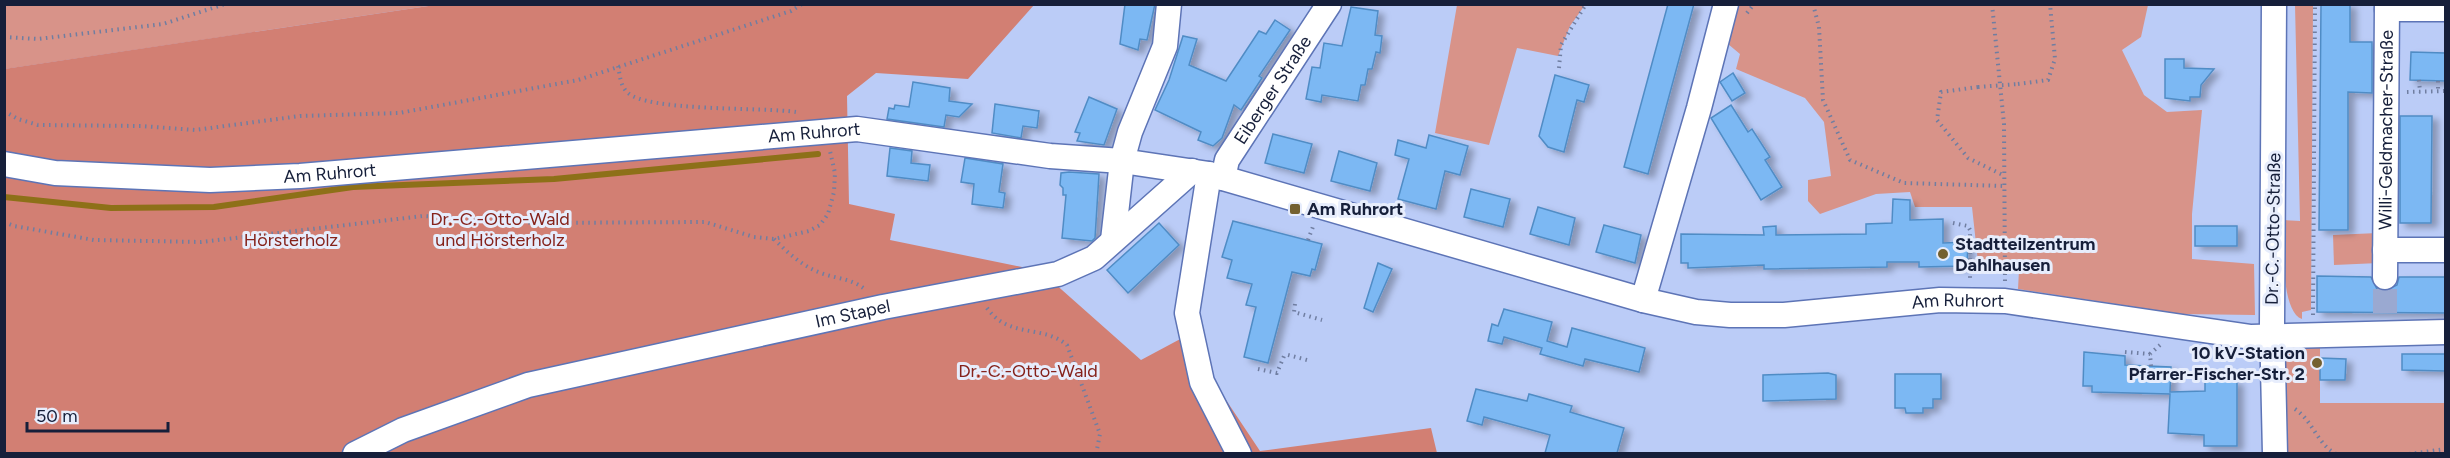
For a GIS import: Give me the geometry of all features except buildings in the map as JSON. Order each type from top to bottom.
[{"type":"street","points":[[1113,240],[1122,161],[1130,132],[1165,46],[1169,4]]},
{"type":"street","name":"Eiberger Straße","points":[[1113,240],[1227,160],[1329,4]]},
{"type":"street","points":[[1643,300],[1699,108],[1726,4]]},
{"type":"street","name":"Dr.-C.-Otto-Straße","points":[[2274,4],[2272,336],[2275,453]]},
{"type":"street","name":"Willi-Geldmacher-Straße","points":[[2385,277],[2387,7],[2445,9]]},
{"type":"street","name":"Am Ruhrort","points":[[4,164],[55,173],[210,180],[300,176],[857,129],[1050,156],[1122,161],[1208,174],[1643,300],[1696,312],[1730,315],[1784,315],[1940,300],[2005,301],[2251,337],[2314,334],[2385,323],[2445,332]]},
{"type":"street","points":[[1208,174],[1187,314],[1202,381],[1239,453]]},
{"type":"street","name":"Im Stapel","points":[[355,453],[403,430],[528,384],[883,308],[1043,277],[1084,264],[1113,240]]},
{"type":"street","name":"Willi-Geldmacher-Straße","points":[[2385,250],[2445,250]]},
{"type":"path","points":[[4,37],[38,39],[163,24],[225,4]]},
{"type":"path","points":[[4,111],[18,119],[38,125],[141,126],[204,130],[300,116],[399,113],[578,80],[781,15],[802,4]]},
{"type":"path","points":[[1559,68],[1561,45],[1586,4]]},
{"type":"path","points":[[1813,4],[1819,27],[1823,100],[1850,160],[1904,183],[2005,186]]},
{"type":"path","points":[[1992,4],[2004,124],[2005,301]]},
{"type":"path","points":[[2005,176],[1968,158],[1937,120],[1941,92],[2048,80],[2055,59],[2050,4]]},
{"type":"path","points":[[2314,334],[2315,4]]},
{"type":"path","points":[[618,66],[621,83],[633,97],[693,107],[805,113]]},
{"type":"path","points":[[2419,80],[2420,92]]},
{"type":"path","points":[[2438,81],[2438,92]]},
{"type":"path","points":[[2385,92],[2445,91]]},
{"type":"path","points":[[4,222],[14,226],[94,240],[201,242],[423,216],[537,223],[705,222],[754,237],[774,239],[809,231],[820,225],[828,214],[834,192],[835,173],[830,160],[830,146],[836,131]]},
{"type":"path","points":[[1953,223],[1968,225],[1970,230],[1970,301]]},
{"type":"path","points":[[774,239],[795,259],[820,272],[848,279],[861,286],[883,308]]},
{"type":"path","points":[[976,291],[993,317],[1015,329],[1057,337],[1066,345],[1100,434],[1096,453]]},
{"type":"path","points":[[1296,304],[1294,312],[1322,320]]},
{"type":"path","points":[[2151,366],[2150,354],[2158,345],[2167,345]]},
{"type":"path","points":[[2125,352],[2150,354]]},
{"type":"path","points":[[1258,369],[1277,373],[1284,356],[1288,355],[1311,361]]},
{"type":"path","points":[[2293,408],[2310,424],[2323,445],[2336,453]]},
{"type":"path","points":[[2409,453],[2445,449]]},
{"type":"shaded area","points":[[5,4],[435,4],[435,5],[5,69]]},
{"type":"shaded area","points":[[1457,5],[1585,5],[1570,26],[1558,56],[1517,48],[1489,145],[1435,133]]},
{"type":"shaded area","points":[[1730,5],[2148,5],[2141,37],[2122,50],[2144,95],[2167,112],[2202,110],[2192,214],[2192,259],[2254,264],[2255,315],[2181,314],[2018,289],[2019,270],[1979,271],[1972,207],[1915,207],[1910,192],[1876,194],[1820,214],[1808,201],[1808,180],[1831,176],[1824,122],[1805,98],[1736,69],[1740,54],[1722,39]]},
{"type":"shaded area","points":[[2295,5],[2313,5],[2311,310],[2302,312],[2302,319],[2295,313],[2290,303],[2283,244],[2283,220],[2300,221]]},
{"type":"shaded area","points":[[2378,233],[2379,263],[2334,265],[2333,235]]},
{"type":"shaded area","points":[[2285,344],[2320,344],[2320,403],[2445,403],[2445,453],[2287,453]]},
{"type":"green space","name":"Hörsterholz","points":[[435,5],[1034,5],[968,79],[876,73],[847,96],[849,204],[895,214],[890,240],[1041,271],[495,385],[345,453],[5,453],[4,69]]},
{"type":"green space","name":"Dr.-C.-Otto-Wald","points":[[1053,282],[1141,360],[1184,337],[1260,451],[1431,428],[1437,453],[371,454],[514,394]]},
{"type":"waterway","points":[[4,197],[111,208],[214,207],[353,187],[554,179],[818,154]]},
{"type":"tunnel","points":[[2385,277],[2385,313]]},
{"type":"place","name":"Am Ruhrort","points":[[1295,209]]},
{"type":"place","name":"Stadtteilzentrum Dahlhausen","points":[[1943,254]]},
{"type":"place","name":"10 kV-Station Pfarrer-Fischer-Str. 2","points":[[2317,363]]},
{"type":"park label","name":"Dr.-C.-Otto-Wald und Hörsterholz","points":[[500,229]]}]
